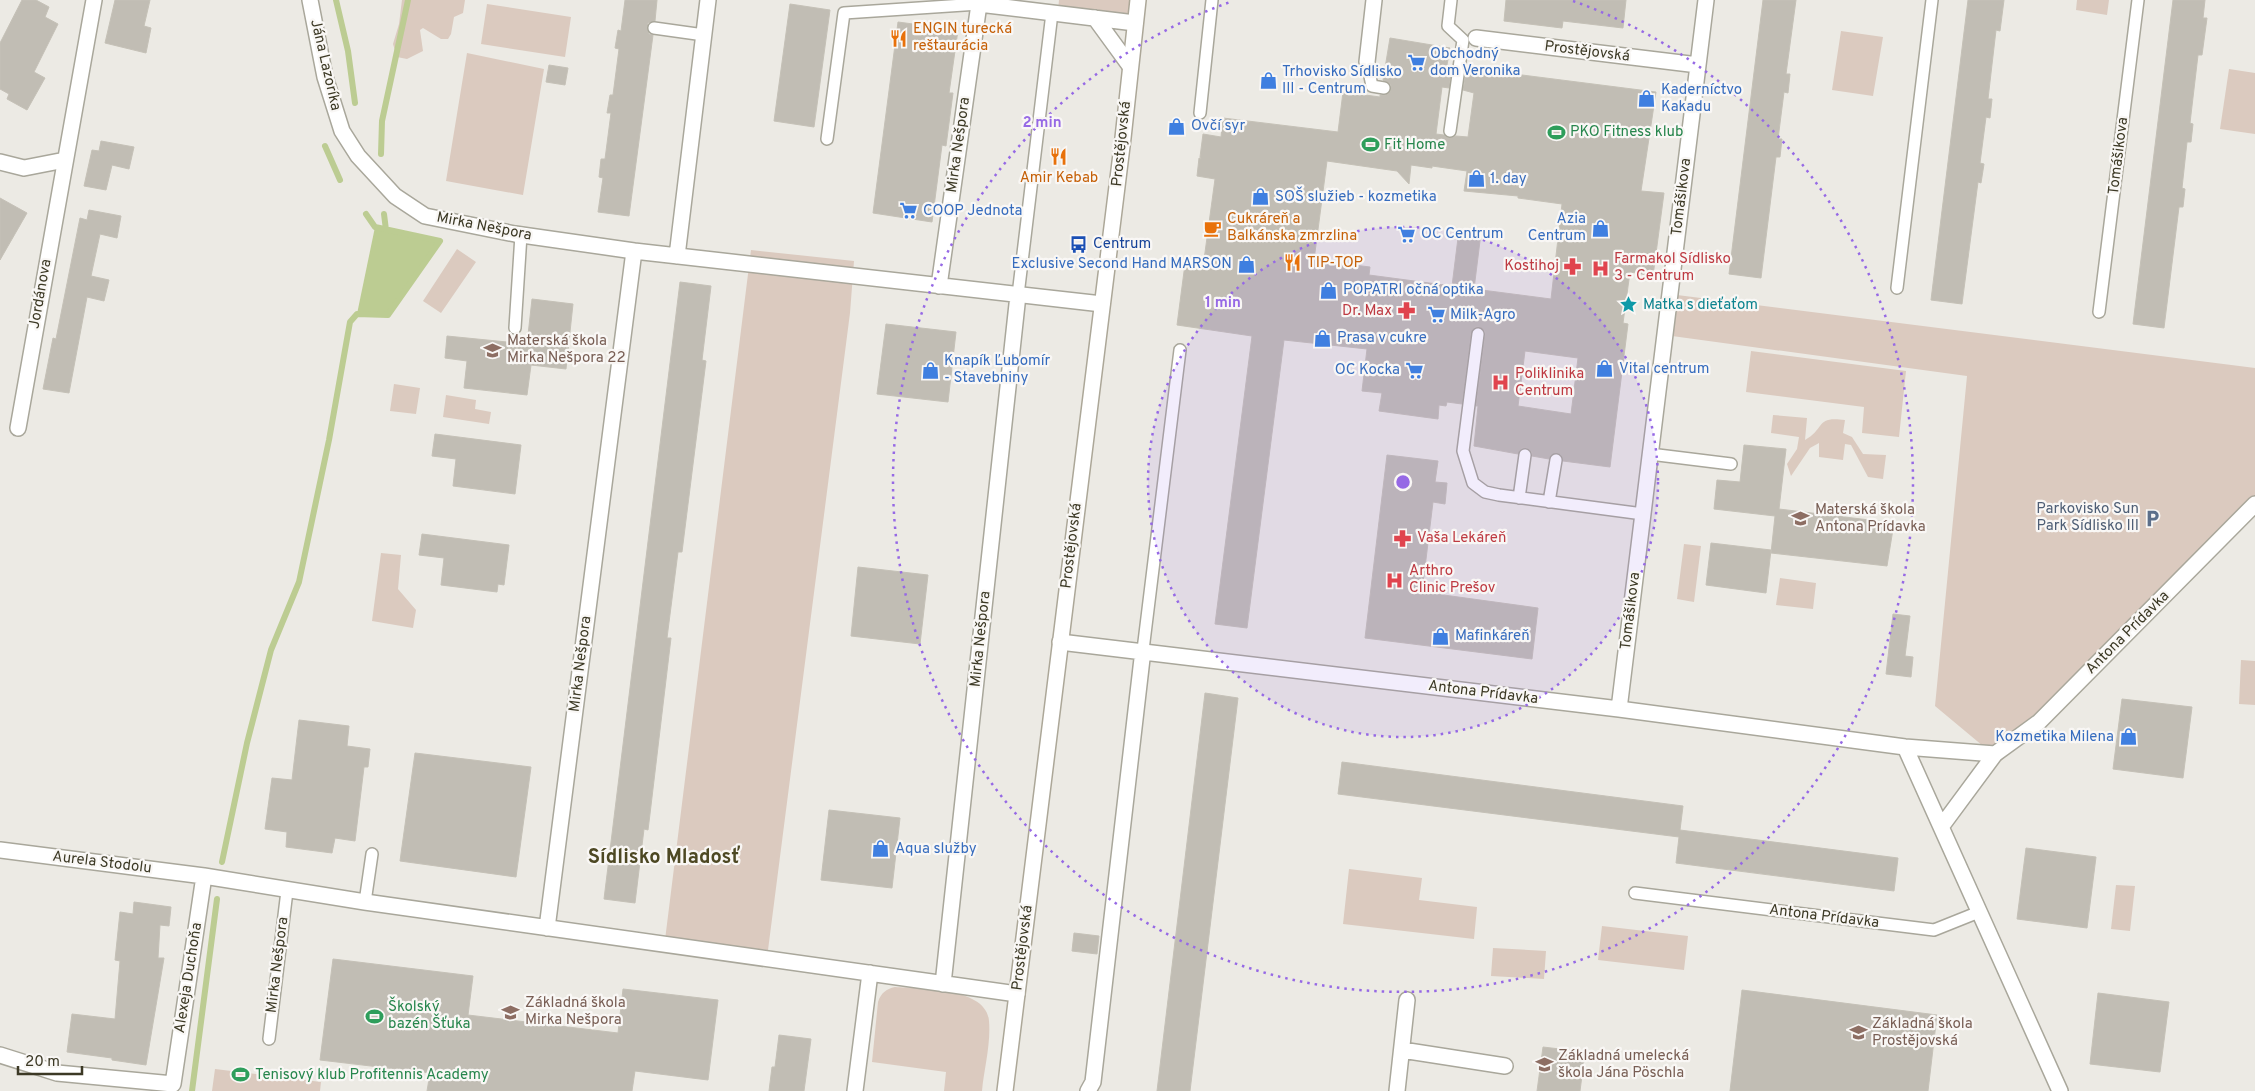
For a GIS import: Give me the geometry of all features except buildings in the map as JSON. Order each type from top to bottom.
[{"type":"street","name":"Jordánova","points":[[18,428],[94,0]]},
{"type":"street","name":"Jána Lazoríka","points":[[310,0],[325,78],[336,116],[342,131],[358,156]]},
{"type":"street","points":[[678,256],[708,0]]},
{"type":"street","name":"Prostějovská","points":[[1005,1091],[1138,0]]},
{"type":"street","points":[[1367,62],[1374,0]]},
{"type":"street","name":"Tomášikova","points":[[1619,709],[1706,0]]},
{"type":"street","points":[[978,4],[1051,7],[1094,18],[1135,23]]},
{"type":"street","name":"Mirka Nešpora","points":[[939,286],[978,4]]},
{"type":"street","points":[[1094,18],[1130,66]]},
{"type":"street","name":"Prostějovská","points":[[1476,38],[1698,65]]},
{"type":"street","name":"Mirka Nešpora","points":[[358,156],[395,196],[418,213],[521,235],[634,251],[1102,304]]},
{"type":"street","points":[[0,162],[24,168],[65,160]]},
{"type":"street","name":"Mirka Nešpora","points":[[547,928],[634,251]]},
{"type":"street","name":"Mirka Nešpora","points":[[943,984],[1018,295]]},
{"type":"street","name":"Antona Prídavka","points":[[1941,827],[1995,754],[2040,722],[2255,504]]},
{"type":"street","name":"Antona Prídavka","points":[[1060,642],[1143,650],[1619,709],[1905,747],[1995,754]]},
{"type":"street","points":[[1090,1086],[1143,650]]},
{"type":"street","points":[[1905,747],[2060,1091]]},
{"type":"street","name":"Aurela Stodolu","points":[[0,850],[204,876]]},
{"type":"street","points":[[204,876],[287,891],[1017,994]]},
{"type":"street","name":"Alexeja Duchoňa","points":[[0,1055],[57,1073],[173,1084],[204,876]]},
{"type":"street","points":[[856,1091],[870,973]]},
{"type":"street","points":[[1397,1091],[1408,1000]]},
{"type":"street","points":[[1402,1050],[1505,1066]]},
{"type":"lane","points":[[1200,113],[1212,0]]},
{"type":"lane","points":[[1450,131],[1463,40],[1448,26],[1451,0]]},
{"type":"lane","points":[[1897,288],[1932,0]]},
{"type":"lane","name":"Tomášikova","points":[[2099,312],[2138,0]]},
{"type":"lane","points":[[827,138],[844,13],[978,4]]},
{"type":"lane","points":[[1018,295],[1051,7]]},
{"type":"lane","points":[[654,28],[704,35]]},
{"type":"lane","points":[[1367,62],[1372,86],[1384,88]]},
{"type":"lane","points":[[515,328],[521,235]]},
{"type":"lane","points":[[1478,334],[1463,451],[1473,483],[1485,492],[1643,514]]},
{"type":"lane","points":[[1143,650],[1180,350]]},
{"type":"lane","points":[[1650,454],[1731,464]]},
{"type":"lane","points":[[1519,498],[1525,455]]},
{"type":"lane","points":[[1549,502],[1556,460]]},
{"type":"lane","points":[[366,902],[372,854]]},
{"type":"lane","name":"Mirka Nešpora","points":[[269,1039],[287,891]]},
{"type":"lane","name":"Antona Prídavka","points":[[1635,893],[1934,930],[1980,912]]},
{"type":"shaded area","points":[[402,0],[465,0],[463,13],[454,17],[451,34],[448,39],[441,39],[423,28],[420,30],[423,51],[407,59],[397,57],[393,44],[399,24]]},
{"type":"shaded area","points":[[1059,0],[1143,0],[1141,16],[1058,11]]},
{"type":"shaded area","points":[[2077,0],[2109,0],[2107,15],[2076,10]]},
{"type":"shaded area","points":[[487,4],[571,17],[565,57],[481,44]]},
{"type":"shaded area","points":[[1841,31],[1883,37],[1873,96],[1832,90]]},
{"type":"shaded area","points":[[467,53],[544,69],[523,195],[446,181]]},
{"type":"shaded area","points":[[2229,69],[2255,73],[2255,134],[2220,129]]},
{"type":"shaded area","points":[[375,227],[440,241],[388,315],[357,314]]},
{"type":"shaded area","points":[[457,249],[476,262],[441,313],[423,301]]},
{"type":"shaded area","points":[[751,250],[854,261],[850,313],[768,950],[665,940]]},
{"type":"shaded area","points":[[1677,295],[2255,368],[2255,511],[2001,761],[1935,706],[1967,376],[1672,336]]},
{"type":"shaded area","points":[[1751,351],[1906,371],[1899,437],[1862,433],[1864,407],[1746,392]]},
{"type":"shaded area","points":[[394,384],[420,388],[416,414],[390,411]]},
{"type":"shaded area","points":[[446,395],[476,400],[475,409],[491,412],[489,424],[443,417]]},
{"type":"shaded area","points":[[1773,415],[1807,418],[1805,440],[1812,436],[1825,421],[1845,420],[1843,433],[1852,437],[1863,454],[1886,455],[1883,479],[1868,477],[1851,445],[1845,444],[1843,460],[1819,457],[1819,443],[1810,448],[1791,476],[1787,464],[1797,449],[1799,437],[1771,433]]},
{"type":"shaded area","points":[[1684,544],[1701,546],[1694,602],[1677,599]]},
{"type":"shaded area","points":[[381,553],[401,555],[398,589],[416,610],[413,628],[372,621]]},
{"type":"shaded area","points":[[1780,578],[1816,583],[1813,609],[1776,605]]},
{"type":"shaded area","points":[[2241,660],[2255,661],[2255,705],[2239,704]]},
{"type":"shaded area","points":[[1349,869],[1422,878],[1419,900],[1477,907],[1474,939],[1343,924]]},
{"type":"shaded area","points":[[2116,885],[2135,886],[2130,931],[2111,929]]},
{"type":"shaded area","points":[[1602,926],[1688,936],[1684,970],[1598,960]]},
{"type":"shaded area","points":[[1493,948],[1546,951],[1544,979],[1491,976]]},
{"type":"shaded area","points":[[895,987],[951,992],[977,1002],[985,1010],[989,1021],[989,1039],[982,1091],[944,1091],[946,1072],[872,1062],[878,1002],[884,992]]},
{"type":"shaded area","name":"Tenisový klub Profitennis Academy","points":[[215,1069],[321,1082],[320,1091],[212,1091]]},
{"type":"waterway","points":[[336,0],[348,51],[355,103]]},
{"type":"waterway","points":[[381,154],[382,121],[408,0]]},
{"type":"waterway","points":[[325,146],[340,180]]},
{"type":"waterway","points":[[222,862],[247,743],[271,650],[299,582],[329,440],[350,322],[357,314],[388,315],[440,241],[375,227],[366,214]]},
{"type":"waterway","points":[[384,214],[386,230]]},
{"type":"waterway","points":[[192,1091],[217,899]]},
{"type":"place","name":"ENGIN turecká reštaurácia","points":[[899,38]]},
{"type":"place","name":"Obchodný dom Veronika","points":[[1416,63]]},
{"type":"place","name":"Trhovisko Sídlisko III - Centrum","points":[[1268,81]]},
{"type":"place","name":"Kaderníctvo Kakadu","points":[[1647,99]]},
{"type":"place","name":"Ovčí syr","points":[[1177,126]]},
{"type":"place","name":"PKO Fitness klub","points":[[1556,132]]},
{"type":"place","name":"Fit Home","points":[[1370,145]]},
{"type":"place","name":"Amir Kebab","points":[[1059,157]]},
{"type":"place","name":"1. day","points":[[1476,179]]},
{"type":"place","name":"SOŠ služieb - kozmetika","points":[[1261,197]]},
{"type":"place","name":"COOP Jednota","points":[[909,211]]},
{"type":"place","name":"Cukráreň a Balkánska zmrzlina","points":[[1213,228]]},
{"type":"place","name":"Azia Centrum","points":[[1600,228]]},
{"type":"place","name":"OC Centrum","points":[[1407,234]]},
{"type":"place","name":"Centrum","points":[[1079,244]]},
{"type":"place","name":"TIP-TOP","points":[[1293,263]]},
{"type":"place","name":"Exclusive Second Hand MARSON","points":[[1246,264]]},
{"type":"place","name":"Kostihoj","points":[[1573,266]]},
{"type":"place","name":"Farmakol Sídlisko 3 - Centrum","points":[[1600,268]]},
{"type":"place","name":"POPATRI očná optika","points":[[1329,290]]},
{"type":"place","name":"Matka s dieťaťom","points":[[1629,305]]},
{"type":"place","name":"Dr. Max","points":[[1406,311]]},
{"type":"place","name":"Milk-Agro","points":[[1436,315]]},
{"type":"place","name":"Prasa v cukre","points":[[1323,338]]},
{"type":"place","name":"Materská škola Mirka Nešpora 22","points":[[493,350]]},
{"type":"place","name":"Vital centrum","points":[[1605,369]]},
{"type":"place","name":"Knapík Ľubomír - Stavebniny","points":[[930,370]]},
{"type":"place","name":"OC Kocka","points":[[1414,370]]},
{"type":"place","name":"Poliklinika Centrum","points":[[1501,383]]},
{"type":"place","name":"Parkovisko Sun Park Sídlisko III","points":[[2153,518]]},
{"type":"place","name":"Materská škola Antona Prídavka","points":[[1801,519]]},
{"type":"place","name":"Vaša Lekáreň","points":[[1403,538]]},
{"type":"place","name":"Arthro Clinic Prešov","points":[[1395,580]]},
{"type":"place","name":"Mafinkáreň","points":[[1441,636]]},
{"type":"place","name":"Kozmetika Milena","points":[[2128,737]]},
{"type":"place","name":"Aqua služby","points":[[881,849]]},
{"type":"place","name":"Základná škola Mirka Nešpora","points":[[511,1012]]},
{"type":"place","name":"Školský bazén Šťuka","points":[[374,1016]]},
{"type":"place","name":"Základná škola Prostějovská","points":[[1858,1033]]},
{"type":"place","name":"Základná umelecká škola Jána Pöschla","points":[[1544,1065]]},
{"type":"place","name":"Tenisový klub Profitennis Academy","points":[[241,1075]]},
{"type":"district","name":"Sídlisko Mladosť","points":[[664,858]]}]
